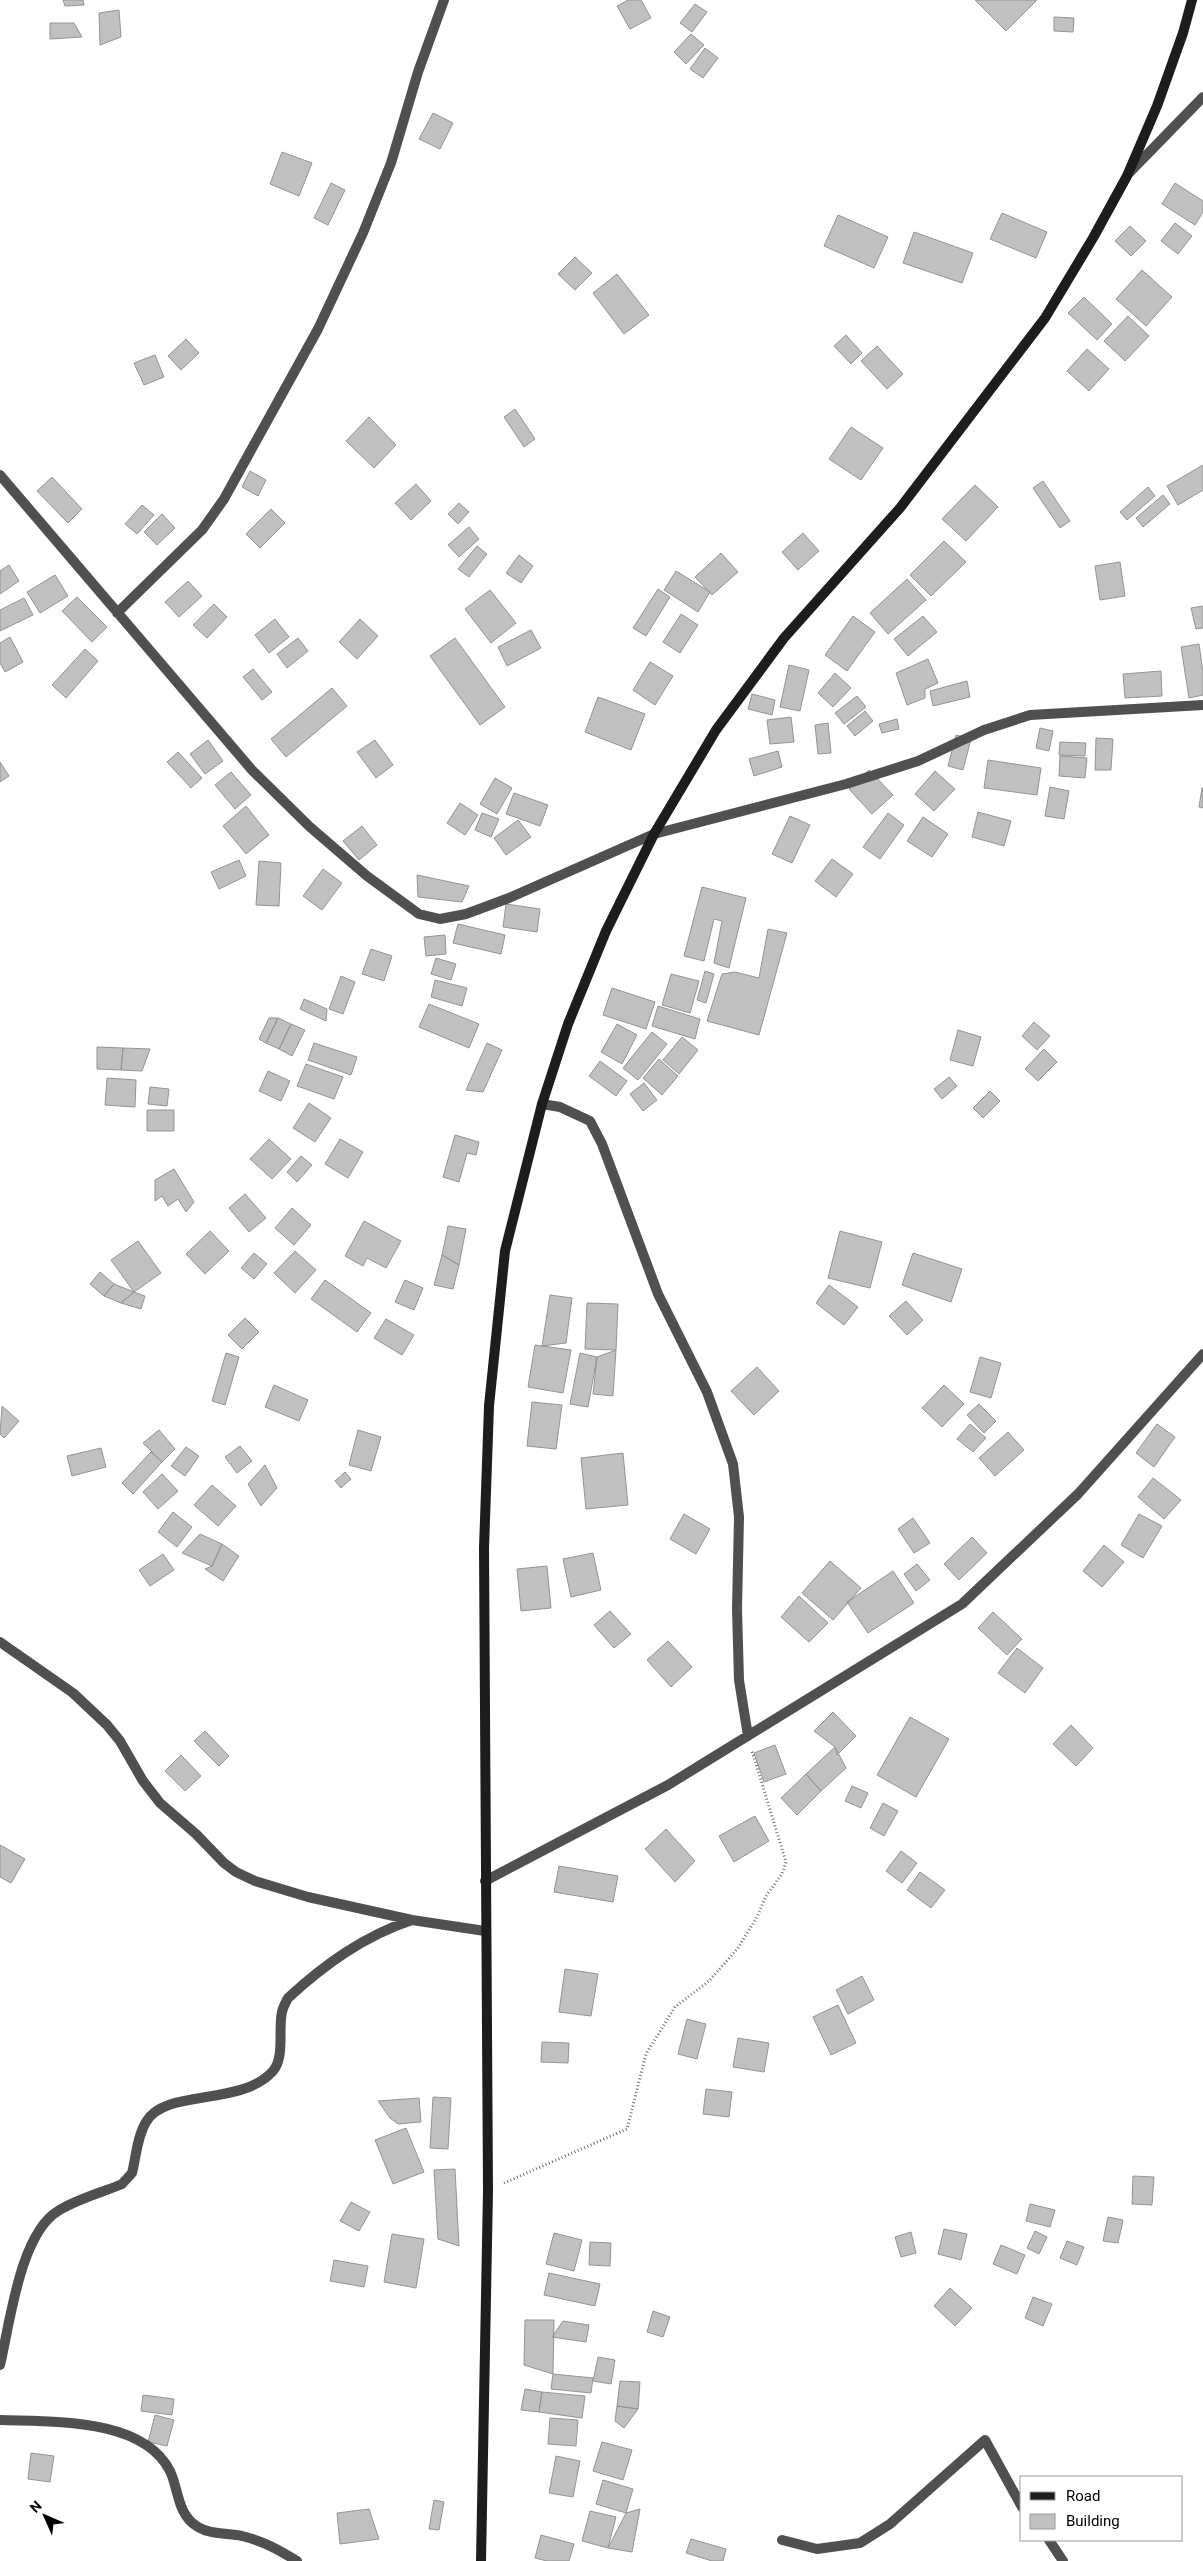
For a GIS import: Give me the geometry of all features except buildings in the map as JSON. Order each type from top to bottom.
[{"type":"main road","points":[[481,2561],[488,2190],[484,1548],[488,1406],[504,1251],[542,1104],[568,1024],[606,931],[654,834],[716,730],[784,638],[900,508],[1045,318],[1127,176],[1157,106],[1192,0]]},
{"type":"street","points":[[117,613],[202,530],[224,499],[318,329],[363,233],[391,163],[418,72],[444,0]]},
{"type":"street","points":[[1127,176],[1203,97]]},
{"type":"street","points":[[0,475],[252,770],[310,827],[368,876],[419,914],[440,919],[466,914],[654,834],[855,781],[918,761],[984,730],[1030,715],[1203,706]]},
{"type":"street","points":[[542,1104],[560,1107],[590,1121],[602,1144],[658,1294],[707,1392],[733,1464],[739,1517],[737,1609],[739,1680],[748,1736]]},
{"type":"street","points":[[485,1881],[668,1785],[962,1604],[1078,1494],[1203,1354]]},
{"type":"street","points":[[0,1642],[73,1692],[107,1725],[120,1741],[143,1781],[160,1803],[236,1872],[255,1881],[308,1897],[412,1920],[485,1931]]},
{"type":"street","points":[[0,2365],[25,2257],[34,2238],[50,2216],[69,2205],[122,2184],[127,2180],[132,2173],[145,2123],[159,2109],[183,2101],[245,2090],[263,2080],[275,2069],[279,2052],[282,2011],[288,1998],[357,1943],[383,1930],[412,1920]]},
{"type":"street","points":[[0,2420],[61,2423],[128,2434],[147,2445],[161,2458],[170,2471],[181,2509],[196,2526],[210,2532],[260,2541],[297,2561]]},
{"type":"street","points":[[782,2540],[817,2549],[860,2543],[890,2524],[985,2440],[1020,2503]]},
{"type":"street","points":[[1050,2541],[1063,2561]]},
{"type":"path","points":[[488,2190],[627,2129],[641,2066],[675,2007],[709,1981],[738,1948],[757,1917],[766,1896],[782,1874],[786,1862],[748,1736]]}]
